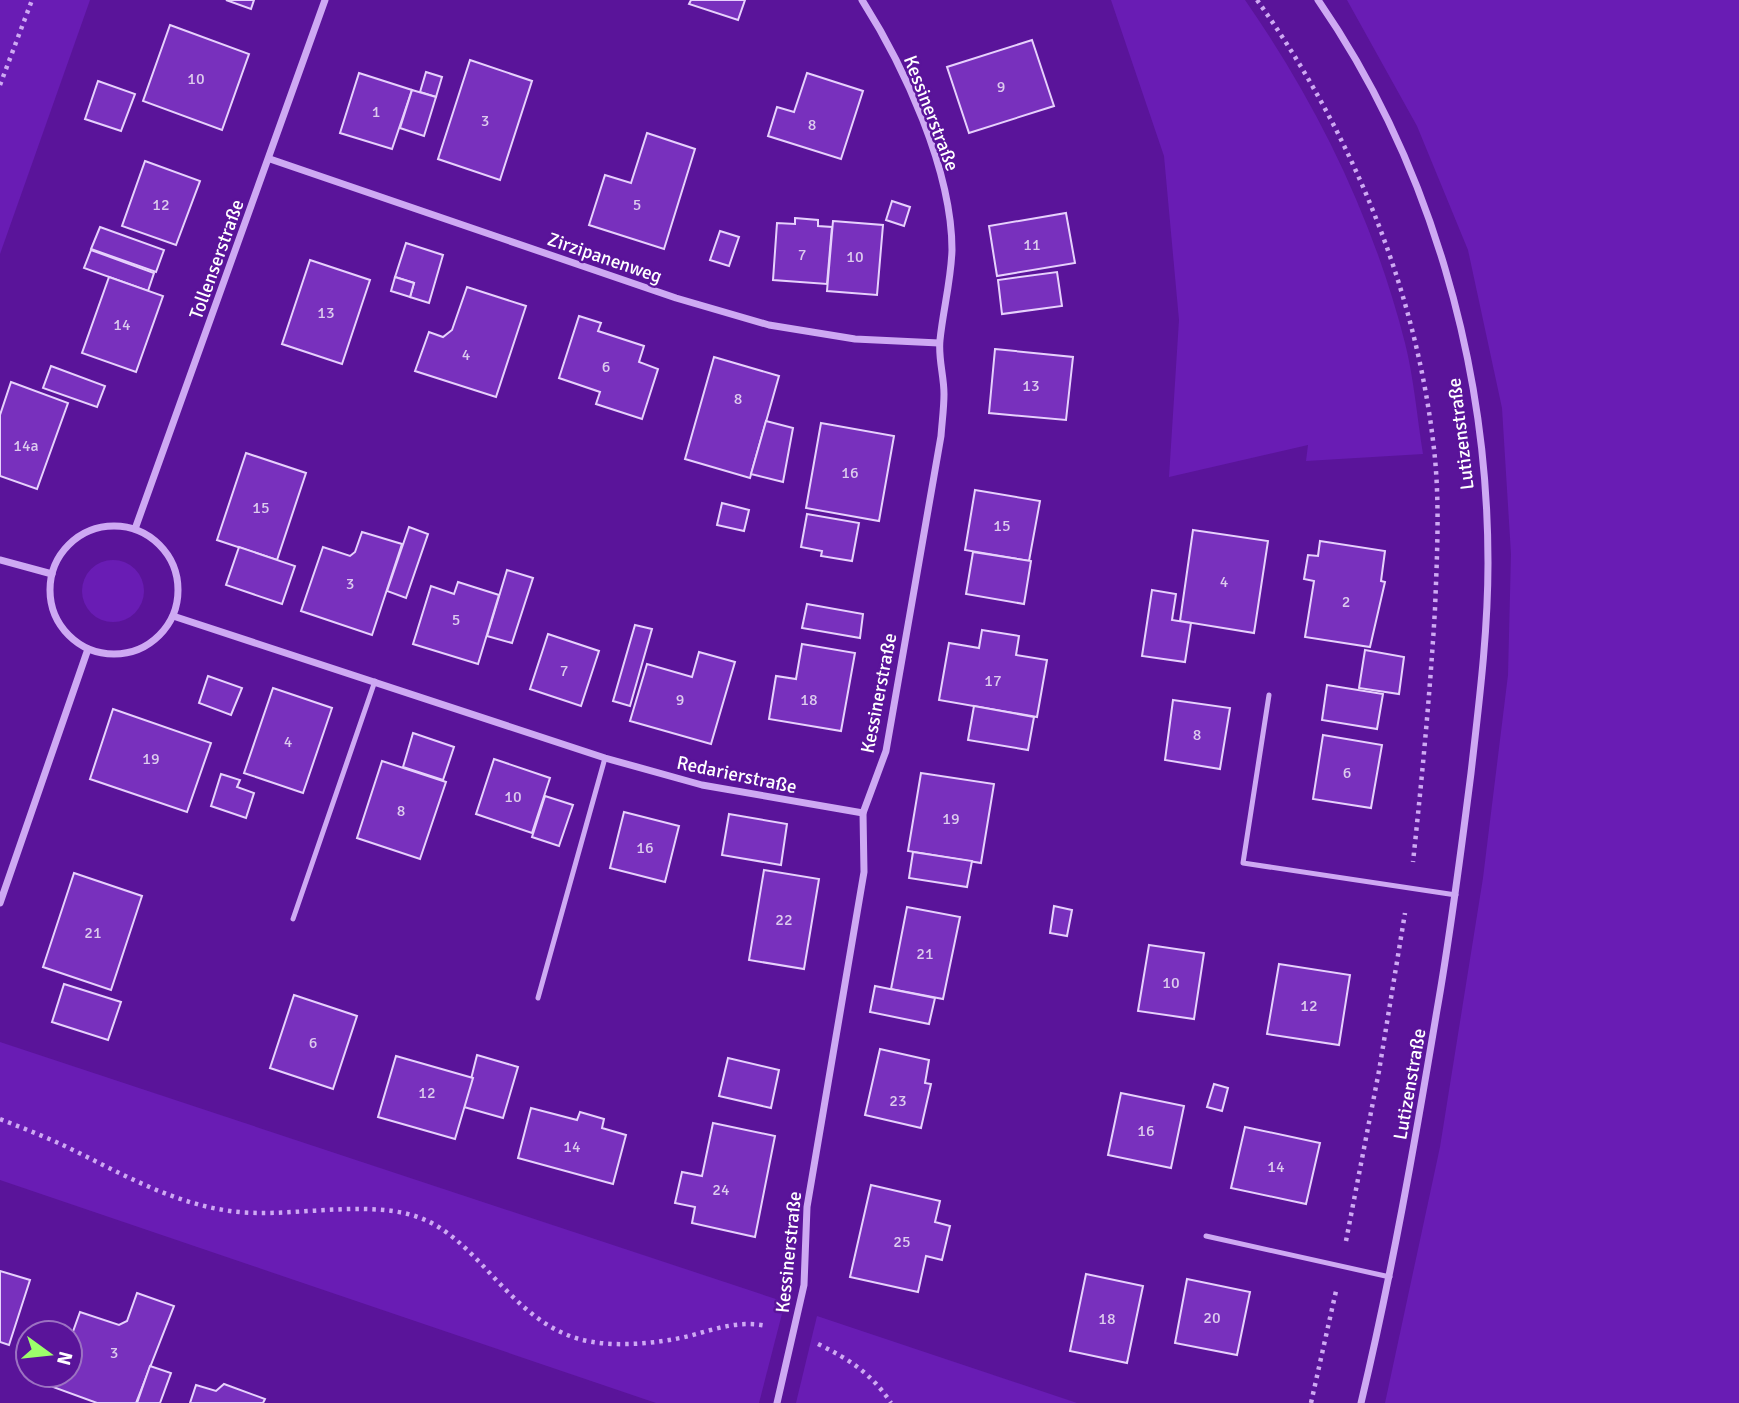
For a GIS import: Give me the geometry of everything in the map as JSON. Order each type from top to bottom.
[{"type":"street","name":"Tollenserstraße","points":[[135,529],[325,0]]},
{"type":"street","name":"Kessinerstraße","points":[[777,1403],[804,1284],[807,1207],[864,872],[863,813],[886,751],[941,436],[944,393],[939,343],[950,285],[952,247],[945,195],[929,141],[892,53],[862,0]]},
{"type":"street","name":"Lutizenstraße","points":[[1318,0],[1342,34],[1394,130],[1432,230],[1466,353],[1480,446],[1488,561],[1483,674],[1456,895],[1390,1277],[1361,1403]]},
{"type":"street","name":"Zirzipanenweg","points":[[270,159],[677,298],[769,325],[855,339],[939,343]]},
{"type":"street","points":[[115,526],[135,529],[154,539],[168,555],[177,574],[178,595],[173,616],[163,633],[147,646],[128,653],[108,655],[88,649],[72,640],[53,610],[49,592],[52,574],[60,554],[75,538],[94,528],[115,526]]},
{"type":"street","points":[[0,560],[52,574]]},
{"type":"street","name":"Redarierstraße","points":[[173,616],[375,680],[605,758],[702,785],[863,813]]},
{"type":"street","points":[[0,903],[88,649]]},
{"type":"lane","points":[[293,919],[375,680]]},
{"type":"lane","points":[[1269,695],[1243,863],[1456,895]]},
{"type":"lane","points":[[538,998],[605,758]]},
{"type":"lane","points":[[1206,1236],[1390,1277]]},
{"type":"path","points":[[0,85],[32,0]]},
{"type":"path","points":[[1257,0],[1282,34],[1340,136],[1382,231],[1415,340],[1432,436],[1438,545],[1430,700],[1409,889],[1380,1071],[1311,1403]]},
{"type":"path","points":[[0,1119],[51,1139],[141,1185],[210,1208],[250,1213],[382,1211],[415,1216],[444,1232],[526,1311],[578,1339],[615,1343],[672,1339],[728,1325],[774,1327],[857,1365],[881,1388],[891,1403]]},
{"type":"shaded area","points":[[0,0],[90,0],[0,254]]},
{"type":"shaded area","points":[[1111,0],[1245,0],[1296,80],[1360,207],[1377,251],[1405,343],[1423,454],[1306,461],[1308,445],[1169,477],[1179,320],[1164,156]]},
{"type":"shaded area","points":[[1347,0],[1739,0],[1739,1403],[1385,1403],[1440,1147],[1483,878],[1508,675],[1511,554],[1502,408],[1468,250],[1417,126]]},
{"type":"shaded area","points":[[113,560],[125,562],[135,569],[142,579],[142,603],[135,613],[125,620],[113,622],[101,620],[91,613],[84,603],[82,591],[84,579],[91,569],[101,562]]},
{"type":"shaded area","points":[[0,1042],[785,1302],[759,1403],[656,1403],[0,1180]]},
{"type":"shaded area","points":[[817,1316],[1077,1403],[796,1403]]},
{"type":"building","points":[[226,0],[254,0],[251,9]]},
{"type":"building","points":[[691,0],[745,0],[738,20],[689,4]]},
{"type":"building","points":[[170,25],[249,54],[222,130],[143,101]]},
{"type":"building","points":[[1032,40],[1054,106],[969,133],[947,67]]},
{"type":"building","points":[[470,60],[532,81],[500,180],[438,159]]},
{"type":"building","points":[[426,72],[442,77],[436,97],[420,92]]},
{"type":"building","points":[[359,73],[412,90],[392,149],[340,133]]},
{"type":"building","points":[[807,73],[863,91],[841,159],[768,136],[777,107],[794,112]]},
{"type":"building","points":[[98,81],[135,94],[121,131],[85,119]]},
{"type":"building","points":[[412,90],[436,97],[424,136],[400,128]]},
{"type":"building","points":[[647,133],[695,149],[664,249],[589,225],[605,175],[631,183]]},
{"type":"building","points":[[145,161],[200,181],[176,245],[122,226]]},
{"type":"building","points":[[892,201],[910,207],[904,226],[886,220]]},
{"type":"building","points":[[1066,213],[1075,263],[997,276],[989,226]]},
{"type":"building","points":[[795,218],[818,220],[818,226],[832,227],[827,284],[773,280],[777,223],[795,224]]},
{"type":"building","points":[[833,221],[883,225],[877,295],[827,291]]},
{"type":"building","points":[[100,227],[164,250],[156,272],[91,249]]},
{"type":"building","points":[[720,231],[739,237],[729,266],[710,260]]},
{"type":"building","points":[[406,243],[443,255],[429,303],[410,297],[414,283],[395,277]]},
{"type":"building","points":[[91,250],[154,273],[148,291],[84,268]]},
{"type":"building","points":[[310,260],[370,280],[342,364],[282,344]]},
{"type":"building","points":[[1057,272],[1062,306],[1002,314],[998,280]]},
{"type":"building","points":[[109,277],[163,296],[136,372],[82,353]]},
{"type":"building","points":[[395,277],[414,283],[410,297],[391,291]]},
{"type":"building","points":[[467,287],[526,306],[496,397],[415,371],[429,332],[443,337],[452,330]]},
{"type":"building","points":[[579,316],[601,323],[598,331],[644,346],[639,362],[658,369],[642,419],[596,404],[600,392],[559,378]]},
{"type":"building","points":[[995,349],[1073,357],[1066,420],[989,413]]},
{"type":"building","points":[[714,357],[779,376],[750,478],[685,459]]},
{"type":"building","points":[[51,366],[105,386],[97,407],[43,388]]},
{"type":"building","points":[[11,382],[68,403],[37,489],[0,476],[0,415]]},
{"type":"building","points":[[766,421],[793,428],[783,482],[751,474]]},
{"type":"building","points":[[821,423],[894,436],[879,521],[806,508]]},
{"type":"building","points":[[246,453],[306,473],[277,560],[217,540]]},
{"type":"building","points":[[975,490],[1040,501],[1029,561],[965,550]]},
{"type":"building","points":[[722,503],[749,510],[744,531],[717,525]]},
{"type":"building","points":[[807,514],[859,523],[852,561],[821,556],[822,551],[801,547]]},
{"type":"building","points":[[409,527],[428,534],[406,598],[387,591]]},
{"type":"building","points":[[1193,530],[1268,541],[1254,633],[1180,621]]},
{"type":"building","points":[[362,532],[402,544],[372,635],[301,611],[323,547],[350,556],[355,552]]},
{"type":"building","points":[[1320,541],[1385,551],[1381,581],[1385,582],[1370,647],[1305,637],[1314,581],[1304,579],[1308,555],[1318,556]]},
{"type":"building","points":[[239,547],[295,566],[282,604],[226,585]]},
{"type":"building","points":[[973,552],[1031,561],[1024,604],[966,594]]},
{"type":"building","points":[[507,570],[533,578],[512,643],[487,636]]},
{"type":"building","points":[[458,582],[499,595],[478,664],[413,644],[431,586],[454,594]]},
{"type":"building","points":[[1152,590],[1176,594],[1172,620],[1191,623],[1185,662],[1142,656]]},
{"type":"building","points":[[807,604],[863,614],[860,638],[802,628]]},
{"type":"building","points":[[635,625],[652,629],[630,706],[613,701]]},
{"type":"building","points":[[982,630],[1019,636],[1016,655],[1047,660],[1037,717],[939,700],[949,643],[979,648]]},
{"type":"building","points":[[548,634],[599,651],[581,706],[530,689]]},
{"type":"building","points":[[802,644],[855,653],[841,731],[769,719],[776,676],[796,679]]},
{"type":"building","points":[[1365,650],[1404,657],[1399,694],[1359,688]]},
{"type":"building","points":[[699,652],[735,662],[711,744],[630,721],[647,664],[692,677]]},
{"type":"building","points":[[208,676],[242,688],[231,715],[199,703]]},
{"type":"building","points":[[1327,685],[1383,694],[1377,729],[1322,720]]},
{"type":"building","points":[[273,688],[332,708],[303,793],[244,773]]},
{"type":"building","points":[[1173,700],[1230,708],[1220,769],[1165,760]]},
{"type":"building","points":[[974,706],[1034,717],[1028,750],[968,740]]},
{"type":"building","points":[[113,709],[211,743],[187,812],[90,779]]},
{"type":"building","points":[[413,733],[454,747],[443,780],[403,767]]},
{"type":"building","points":[[1323,735],[1382,745],[1371,808],[1313,799]]},
{"type":"building","points":[[494,759],[550,778],[532,833],[476,814]]},
{"type":"building","points":[[382,761],[446,782],[420,859],[357,838]]},
{"type":"building","points":[[921,773],[994,784],[981,863],[908,851]]},
{"type":"building","points":[[221,774],[240,780],[237,787],[254,793],[246,818],[211,806]]},
{"type":"building","points":[[545,796],[573,805],[559,846],[532,837]]},
{"type":"building","points":[[624,812],[679,826],[665,882],[610,868]]},
{"type":"building","points":[[729,814],[787,824],[781,865],[722,855]]},
{"type":"building","points":[[913,852],[972,861],[967,887],[909,878]]},
{"type":"building","points":[[764,870],[819,879],[804,969],[749,960]]},
{"type":"building","points":[[74,873],[142,896],[111,990],[43,967]]},
{"type":"building","points":[[1054,906],[1072,910],[1067,936],[1050,933]]},
{"type":"building","points":[[907,907],[960,917],[943,999],[891,989]]},
{"type":"building","points":[[1149,945],[1204,953],[1194,1019],[1138,1011]]},
{"type":"building","points":[[1279,964],[1350,975],[1339,1045],[1267,1034]]},
{"type":"building","points":[[64,984],[121,1002],[108,1040],[52,1022]]},
{"type":"building","points":[[875,986],[935,998],[929,1024],[870,1012]]},
{"type":"building","points":[[294,995],[357,1016],[333,1089],[270,1068]]},
{"type":"building","points":[[880,1049],[929,1060],[925,1083],[931,1084],[921,1128],[865,1115]]},
{"type":"building","points":[[477,1055],[518,1067],[503,1118],[464,1107]]},
{"type":"building","points":[[396,1056],[473,1078],[455,1139],[378,1117]]},
{"type":"building","points":[[728,1058],[779,1070],[771,1108],[719,1096]]},
{"type":"building","points":[[1214,1084],[1228,1088],[1222,1111],[1207,1107]]},
{"type":"building","points":[[1121,1093],[1184,1106],[1171,1168],[1108,1155]]},
{"type":"building","points":[[531,1108],[577,1120],[580,1112],[604,1119],[602,1128],[626,1135],[613,1184],[518,1158]]},
{"type":"building","points":[[713,1123],[775,1136],[755,1237],[692,1223],[695,1207],[675,1203],[682,1172],[702,1176]]},
{"type":"building","points":[[1245,1127],[1320,1143],[1306,1204],[1231,1188]]},
{"type":"building","points":[[871,1185],[940,1201],[935,1222],[950,1226],[942,1260],[926,1256],[918,1292],[850,1277]]},
{"type":"building","points":[[0,1271],[30,1280],[17,1319],[14,1319],[9,1345],[0,1342]]},
{"type":"building","points":[[1086,1274],[1143,1286],[1127,1363],[1070,1351]]},
{"type":"building","points":[[1187,1279],[1250,1292],[1237,1355],[1175,1343]]},
{"type":"building","points":[[137,1293],[174,1306],[136,1403],[97,1403],[58,1389],[84,1389],[84,1319],[78,1319],[80,1312],[119,1325],[127,1321]]},
{"type":"building","points":[[150,1366],[171,1373],[160,1403],[137,1403]]},
{"type":"building","points":[[224,1384],[265,1399],[263,1403],[190,1403],[196,1385],[216,1391]]}]
